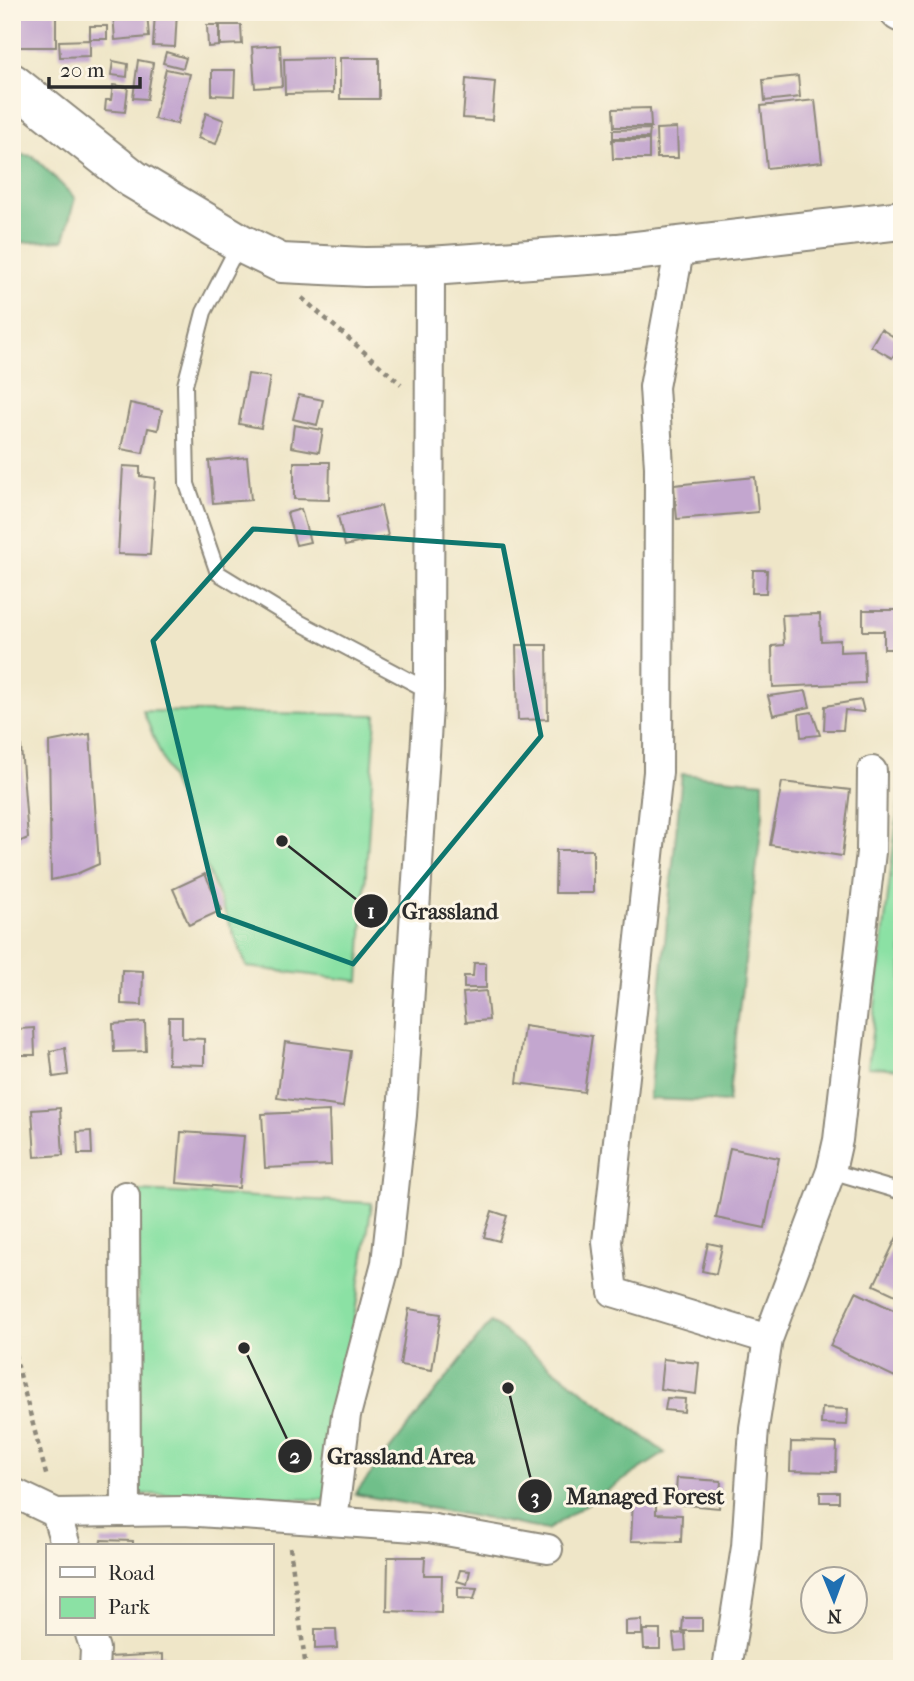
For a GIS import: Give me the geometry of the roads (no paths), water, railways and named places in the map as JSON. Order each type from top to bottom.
[{"type":"street","points":[[12,83],[133,179],[240,243],[281,263],[365,267],[430,266],[680,246],[902,219]]},
{"type":"street","points":[[680,246],[654,387],[659,467],[658,772],[607,1242],[613,1292],[768,1339]]},
{"type":"street","points":[[332,1521],[346,1415],[387,1250],[402,1115],[429,691],[430,266]]},
{"type":"street","points":[[727,1669],[746,1547],[754,1428],[768,1339],[831,1171],[838,1140],[871,852],[872,771]]},
{"type":"street","points":[[125,1196],[126,1512]]},
{"type":"street","points":[[12,1492],[56,1513],[184,1511],[429,1528],[548,1549]]},
{"type":"street","points":[[56,1513],[65,1544]]},
{"type":"street","points":[[91,1636],[95,1650],[94,1669]]},
{"type":"lane","points":[[240,243],[204,312],[185,385],[187,484],[218,573],[295,620],[429,691]]},
{"type":"lane","points":[[831,1171],[902,1192]]},
{"type":"place","name":"Grassland","points":[[282,841]]},
{"type":"place","name":"Grassland Area","points":[[244,1348]]},
{"type":"place","name":"Managed Forest","points":[[508,1388]]}]
